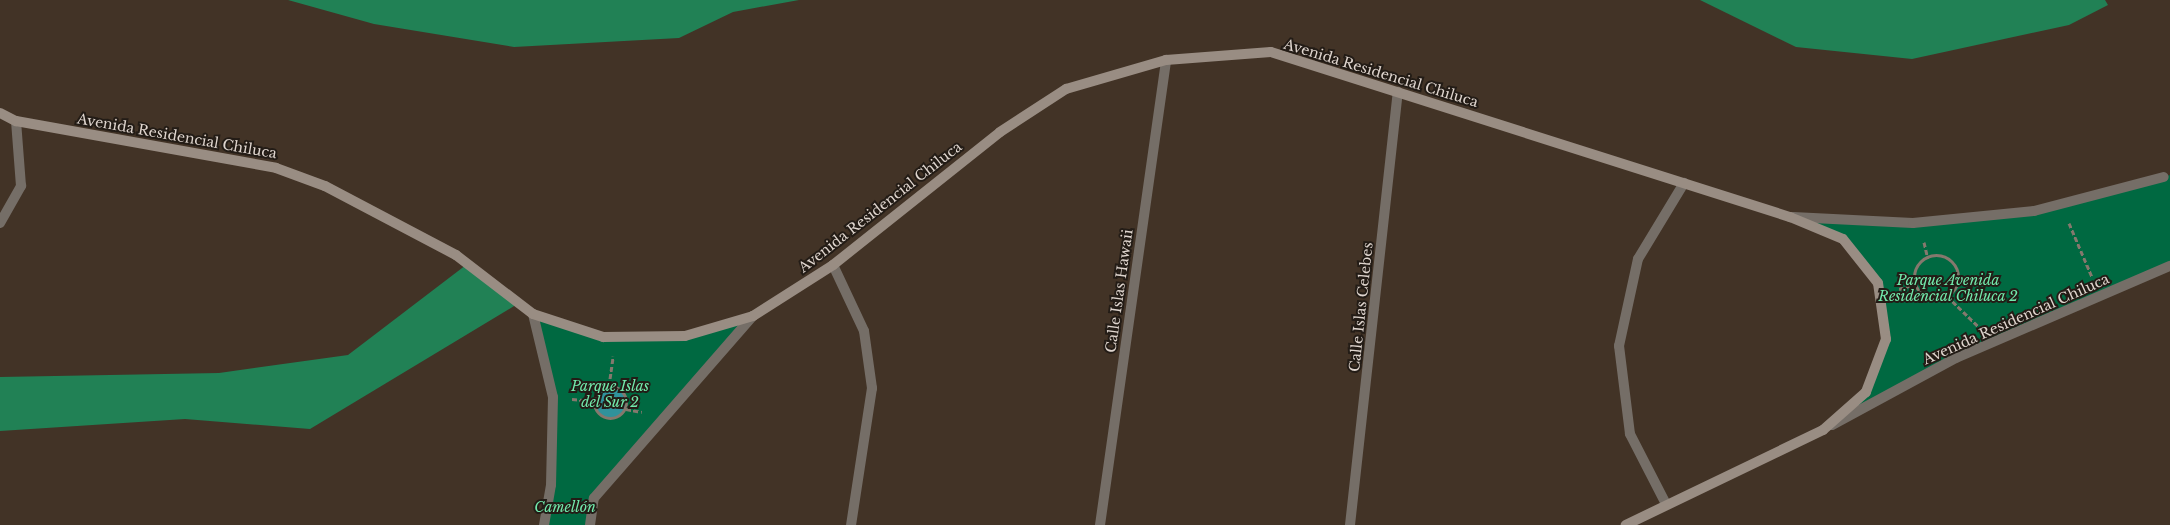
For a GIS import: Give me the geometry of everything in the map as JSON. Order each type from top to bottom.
[{"type":"street","name":"Avenida Residencial Chiluca","points":[[0,113],[16,121],[276,168],[325,186],[456,255],[533,314],[603,338],[685,336],[753,316],[832,265],[1000,132],[1066,90],[1166,60],[1271,52],[1684,182],[1790,217],[1843,238],[1878,283],[1886,339],[1866,392],[1823,430]]},
{"type":"street","name":"Calle Islas Hawaii","points":[[1100,525],[1166,60]]},
{"type":"street","name":"Calle Islas Celebes","points":[[1350,525],[1398,92]]},
{"type":"street","points":[[0,224],[21,186],[16,121]]},
{"type":"street","name":"Avenida Residencial Chiluca","points":[[1790,217],[1912,223],[2034,210],[2164,177]]},
{"type":"street","points":[[1666,504],[1630,434],[1619,346],[1638,259],[1684,182]]},
{"type":"street","points":[[832,265],[864,331],[872,388],[851,525]]},
{"type":"street","name":"Avenida Residencial Chiluca","points":[[1626,525],[1666,504],[1823,430],[1956,358],[2170,266]]},
{"type":"street","points":[[533,314],[553,397],[551,485],[544,525]]},
{"type":"street","points":[[590,525],[594,498],[753,316]]},
{"type":"path","points":[[2061,204],[2100,296]]},
{"type":"path","points":[[1939,255],[1953,262],[1958,274],[1956,285],[1947,296],[1932,300],[1918,292],[1913,278],[1916,265],[1939,255]]},
{"type":"path","points":[[1947,296],[1994,342]]},
{"type":"path","points":[[609,386],[615,337]]},
{"type":"path","points":[[609,386],[620,388],[627,398],[626,409],[618,417],[606,418],[597,412],[594,401],[598,390],[609,386]]},
{"type":"green space","points":[[288,0],[799,0],[733,12],[679,38],[514,47],[374,24]]},
{"type":"green space","points":[[1700,0],[2105,0],[2108,5],[2069,25],[1912,59],[1796,47]]},
{"type":"green space","name":"Parque Avenida Residencial Chiluca 2","points":[[2170,175],[2170,266],[1956,358],[1823,430],[1866,392],[1886,339],[1878,283],[1843,239],[1791,217],[1913,223],[2034,211]]},
{"type":"green space","points":[[466,265],[519,303],[310,429],[185,419],[0,431],[0,377],[219,373],[348,355]]},
{"type":"green space","name":"Parque Islas del Sur 2","points":[[533,314],[603,337],[685,336],[753,316],[595,498],[591,525],[544,525],[553,397]]},
{"type":"water","points":[[610,386],[616,387],[621,391],[625,396],[625,408],[621,413],[616,417],[610,418],[604,417],[599,413],[595,408],[594,402],[595,396],[599,391],[604,387]]},
{"type":"park label","name":"Camellón","points":[[565,507]]}]
